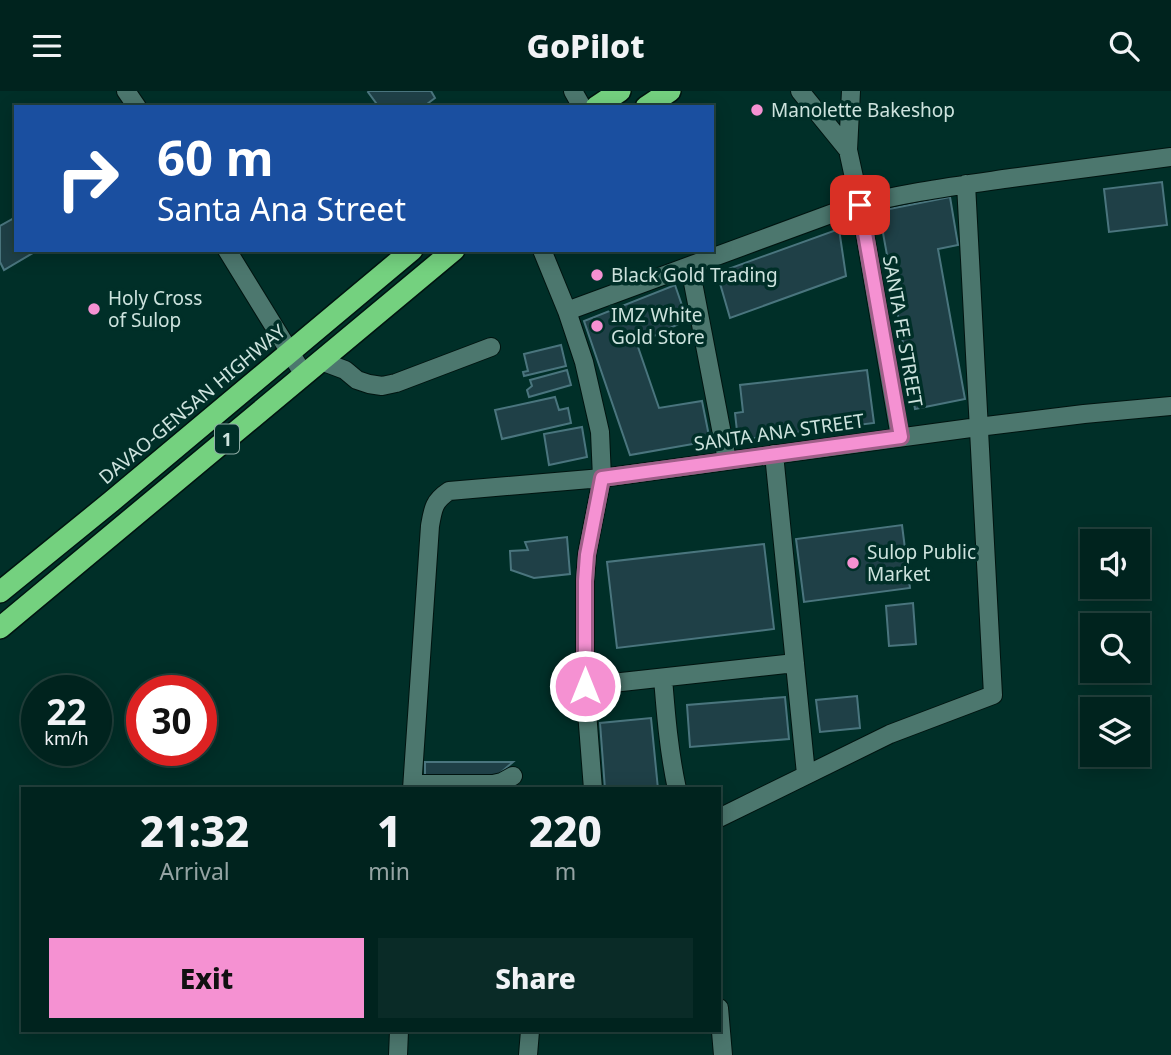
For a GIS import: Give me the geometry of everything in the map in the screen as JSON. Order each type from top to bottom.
[{"type":"highway","points":[[599,105],[620,91]]},
{"type":"highway","points":[[649,105],[670,91]]},
{"type":"highway","name":"DAVAO-GENSAN HIGHWAY","points":[[0,592],[410,252]]},
{"type":"highway","name":"1","points":[[0,628],[452,252]]},
{"type":"street","name":"SANTA FE STREET","points":[[800,91],[848,150]]},
{"type":"street","name":"SANTA FE STREET","points":[[851,91],[848,150],[901,437]]},
{"type":"street","points":[[567,311],[860,205],[966,184],[1171,157]]},
{"type":"street","points":[[721,817],[890,734],[993,695],[966,184]]},
{"type":"street","points":[[228,252],[304,375]]},
{"type":"street","points":[[543,252],[584,362],[600,432],[602,478],[587,555],[585,581],[585,686],[593,787]]},
{"type":"street","points":[[690,267],[727,460]]},
{"type":"street","points":[[321,361],[345,370],[357,380],[382,386],[491,347]]},
{"type":"street","name":"SANTA ANA STREET","points":[[413,787],[430,526],[433,509],[439,497],[449,491],[602,478],[978,427],[1171,406]]},
{"type":"street","points":[[774,454],[806,774]]},
{"type":"street","points":[[585,686],[795,663]]},
{"type":"street","points":[[663,678],[667,731],[677,787]]},
{"type":"street","points":[[413,787],[493,787],[513,776]]},
{"type":"street","points":[[398,1055],[399,1032]]},
{"type":"street","points":[[528,1055],[530,1032]]},
{"type":"street","points":[[721,1032],[723,1055]]},
{"type":"building","points":[[431,91],[435,98],[426,105],[378,105],[368,92]]},
{"type":"building","points":[[1162,182],[1167,225],[1109,232],[1104,189]]},
{"type":"building","points":[[950,197],[958,245],[938,249],[965,399],[915,409],[879,211]]},
{"type":"building","points":[[14,218],[14,252],[35,252],[4,270],[0,262],[0,226]]},
{"type":"building","points":[[839,229],[846,276],[730,318],[717,273]]},
{"type":"building","points":[[675,285],[687,320],[637,344],[659,408],[702,401],[710,441],[630,455],[584,321]]},
{"type":"building","points":[[561,345],[566,366],[524,376],[523,372],[528,371],[524,354]]},
{"type":"building","points":[[567,370],[571,385],[529,397],[527,390],[532,386],[530,380]]},
{"type":"building","points":[[867,370],[874,423],[738,440],[735,413],[743,412],[740,385]]},
{"type":"building","points":[[555,397],[559,410],[568,408],[571,423],[502,439],[495,410]]},
{"type":"building","points":[[582,427],[587,457],[549,465],[544,434]]},
{"type":"building","name":"Sulop Public Market","points":[[902,525],[910,588],[804,602],[796,539]]},
{"type":"building","points":[[567,537],[570,574],[534,578],[511,570],[510,551],[528,550],[525,542]]},
{"type":"building","points":[[764,544],[774,629],[617,648],[607,562]]},
{"type":"building","points":[[913,603],[916,644],[889,646],[886,606]]},
{"type":"building","points":[[857,696],[860,728],[820,732],[816,700]]},
{"type":"building","points":[[785,697],[789,739],[690,747],[687,705]]},
{"type":"building","points":[[651,718],[658,787],[605,787],[600,723]]},
{"type":"building","points":[[425,762],[513,762],[493,779],[425,779]]},
{"type":"place","name":"Manolette Bakeshop","points":[[757,110]]},
{"type":"place","name":"Black Gold Trading","points":[[597,275]]},
{"type":"place","name":"Holy Cross of Sulop","points":[[94,309]]},
{"type":"place","name":"IMZ White Gold Store","points":[[597,326]]},
{"type":"place","name":"Sulop Public Market","points":[[853,563]]},
{"type":"route","points":[[585,686],[587,555],[602,478],[901,437],[860,205]]}]
